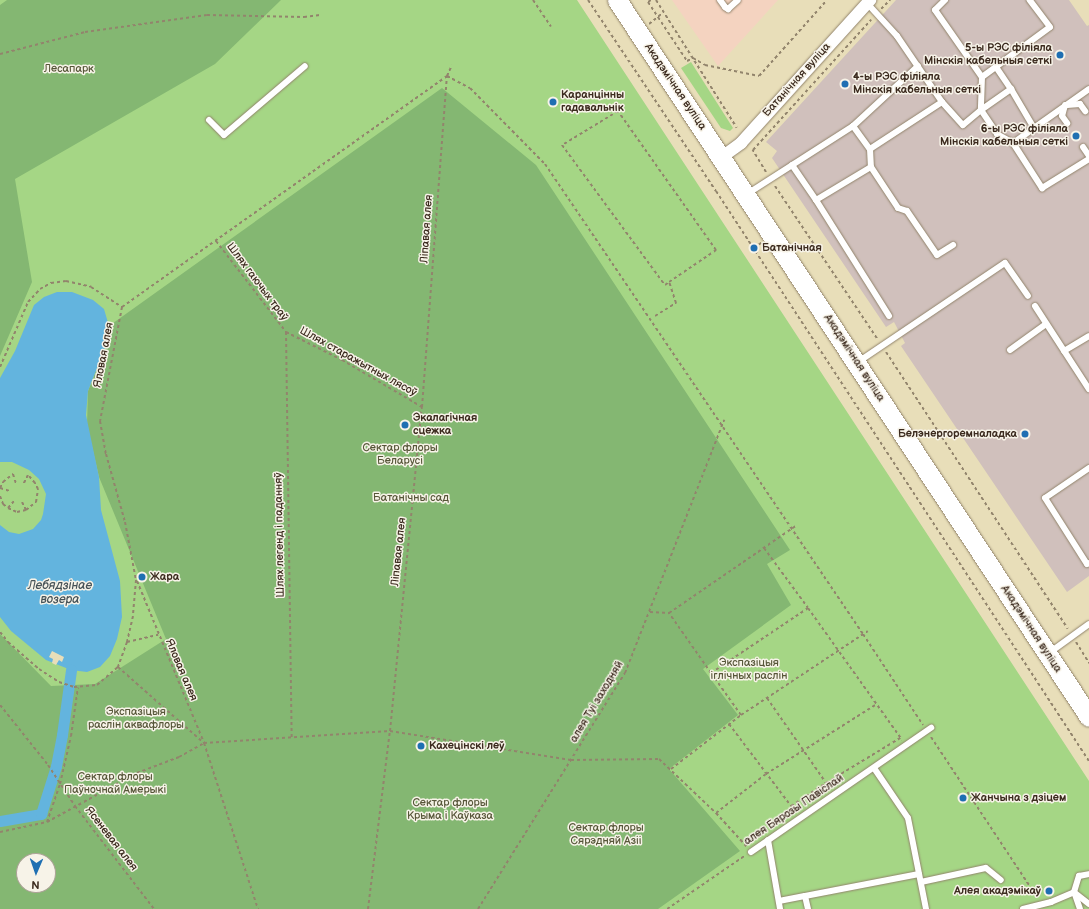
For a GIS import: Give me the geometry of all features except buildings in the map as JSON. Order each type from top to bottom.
[{"type":"main road","name":"Акадэмічная вуліца","points":[[617,0],[747,194],[856,363],[1089,717]]},
{"type":"street","name":"Батанічная вуліца","points":[[722,157],[741,143],[867,1]]},
{"type":"lane","points":[[720,0],[728,9],[738,0]]},
{"type":"lane","points":[[944,0],[935,10],[982,77],[981,110],[997,134],[1013,143],[1042,188],[1089,158],[1083,147]]},
{"type":"lane","points":[[982,77],[1050,26],[1030,0]]},
{"type":"lane","points":[[867,1],[876,14],[897,36],[942,102],[963,125],[1011,89]]},
{"type":"lane","points":[[209,120],[224,135],[305,66]]},
{"type":"lane","points":[[747,194],[853,126],[918,66]]},
{"type":"lane","points":[[996,67],[1034,128]]},
{"type":"lane","points":[[1013,143],[1089,89]]},
{"type":"lane","points":[[870,149],[942,102]]},
{"type":"lane","points":[[1065,105],[1080,104],[1085,111]]},
{"type":"lane","points":[[1065,105],[1062,116],[1067,123]]},
{"type":"lane","points":[[853,126],[870,149],[871,167],[898,208],[907,211],[937,256],[953,245]]},
{"type":"lane","points":[[792,165],[816,200],[889,316]]},
{"type":"lane","points":[[816,200],[871,167]]},
{"type":"lane","points":[[856,363],[1005,263],[1028,296]]},
{"type":"lane","points":[[1034,306],[1089,388]]},
{"type":"lane","points":[[1010,350],[1046,324]]},
{"type":"lane","points":[[1064,351],[1089,336]]},
{"type":"lane","points":[[1089,468],[1045,498],[1087,564],[1089,563]]},
{"type":"lane","points":[[1048,654],[1089,624]]},
{"type":"lane","name":"алея Бярозы Павіслай","points":[[751,852],[929,730]]},
{"type":"lane","points":[[874,768],[908,818],[926,909]]},
{"type":"lane","points":[[768,840],[780,909]]},
{"type":"lane","points":[[921,882],[986,868],[1001,880]]},
{"type":"lane","points":[[779,900],[919,874]]},
{"type":"lane","points":[[1080,909],[1074,892],[1079,876],[1089,874]]},
{"type":"lane","points":[[1023,909],[1042,905],[1074,892]]},
{"type":"lane","points":[[1074,892],[1089,904]]},
{"type":"lane","points":[[805,896],[808,909]]},
{"type":"path","points":[[532,0],[551,27]]},
{"type":"path","points":[[588,0],[716,191],[1089,761]]},
{"type":"path","points":[[651,0],[648,2],[687,61],[693,58]]},
{"type":"path","points":[[656,0],[737,128]]},
{"type":"path","points":[[693,58],[705,65],[759,76],[827,0]]},
{"type":"path","points":[[890,0],[753,150],[1089,662]]},
{"type":"path","points":[[638,32],[664,12]]},
{"type":"path","points":[[0,54],[85,32],[207,15],[304,17],[320,15]]},
{"type":"path","points":[[0,367],[28,302],[40,290],[51,283],[66,281],[91,287],[122,307],[447,76],[452,65]]},
{"type":"path","points":[[447,76],[470,88],[545,164],[791,529],[929,730],[1042,905]]},
{"type":"path","name":"Ліпавая алея","points":[[368,909],[390,731],[422,407],[447,76]]},
{"type":"path","points":[[618,111],[716,250],[669,282],[665,286],[562,145],[618,111]]},
{"type":"path","name":"Шлях гаючых траў","points":[[216,241],[286,332]]},
{"type":"path","points":[[655,316],[676,302],[669,282]]},
{"type":"path","name":"Яловая алея","points":[[122,307],[100,421],[106,454],[125,522],[136,580],[204,743],[258,909]]},
{"type":"path","name":"Шлях старажытных лясоў","points":[[286,332],[342,360],[422,407]]},
{"type":"path","name":"Шлях легенд і паданняў","points":[[286,332],[292,737]]},
{"type":"path","name":"алея Туі заходняй","points":[[478,909],[625,673],[724,420]]},
{"type":"path","points":[[10,491],[0,488],[3,482],[13,474],[16,484]]},
{"type":"path","points":[[0,496],[3,504],[8,508],[17,512],[26,510],[36,502],[38,489],[28,475],[24,485]]},
{"type":"path","points":[[8,508],[14,500]]},
{"type":"path","points":[[22,502],[26,510]]},
{"type":"path","points":[[650,612],[669,613],[798,525]]},
{"type":"path","points":[[764,548],[808,608],[875,705],[906,746]]},
{"type":"path","name":"Яловая алея","points":[[0,632],[8,642],[38,670],[59,682],[74,687],[98,685],[118,667],[127,642],[133,616],[136,580]]},
{"type":"path","points":[[711,673],[808,608]]},
{"type":"path","points":[[669,613],[741,715]]},
{"type":"path","points":[[671,769],[741,715],[868,630]]},
{"type":"path","points":[[127,642],[158,635]]},
{"type":"path","points":[[118,667],[204,743]]},
{"type":"path","points":[[47,822],[60,784],[71,736],[78,687]]},
{"type":"path","points":[[767,698],[826,783]]},
{"type":"path","name":"Ясеневая алея","points":[[0,705],[57,777],[75,806],[154,909]]},
{"type":"path","points":[[716,813],[766,774],[875,705]]},
{"type":"path","points":[[729,724],[791,806],[900,738]]},
{"type":"path","points":[[0,832],[47,822],[137,773],[179,757],[204,743],[390,731],[571,760],[659,759],[716,813],[751,852]]},
{"type":"path","name":"алея Бярозы Павіслай","points":[[667,909],[751,852]]},
{"type":"shaded area","points":[[672,0],[778,0],[718,66]]},
{"type":"shaded area","points":[[896,0],[1069,0],[1087,26],[1089,25],[1089,576],[1067,592],[901,346],[905,343],[894,322],[886,327],[772,158],[777,151],[766,142]]},
{"type":"green space","name":"Батанічны сад","points":[[0,0],[577,0],[1089,781],[1089,909],[0,909]]},
{"type":"green space","name":"Лесапарк","points":[[7,0],[281,0],[215,64],[15,179],[32,282],[0,356],[0,5]]},
{"type":"green space","points":[[691,62],[733,128],[730,131],[721,128],[681,68]]},
{"type":"green space","name":"Сектар флоры Беларусі","points":[[442,88],[536,165],[790,550],[767,564],[791,605],[703,669],[738,715],[669,769],[740,851],[658,909],[0,909],[0,634],[51,686],[95,684],[166,639],[99,477],[87,425],[88,391],[108,340],[109,326]]},
{"type":"water","name":"Лебядзінае возера","points":[[57,292],[72,292],[93,300],[104,309],[109,326],[108,340],[88,391],[86,415],[99,477],[101,510],[120,581],[122,617],[117,639],[110,656],[100,667],[87,672],[71,670],[46,660],[11,631],[0,617],[0,525],[9,532],[19,534],[33,529],[41,520],[46,494],[39,479],[29,470],[12,462],[0,462],[0,378],[15,351],[34,305],[44,297]]},
{"type":"pier","points":[[52,651],[64,657],[62,662],[59,660],[56,665],[52,663],[53,659],[49,657]]},
{"type":"waterway","points":[[0,821],[41,814],[56,766],[71,670]]},
{"type":"place","name":"5-ы РЭС філіяла Мінскія кабельныя сеткі","points":[[1060,55]]},
{"type":"place","name":"4-ы РЭС філіяла Мінскія кабельныя сеткі","points":[[845,84]]},
{"type":"place","name":"Каранцінны гадавальнік","points":[[553,102]]},
{"type":"place","name":"6-ы РЭС філіяла Мінскія кабельныя сеткі","points":[[1076,136]]},
{"type":"place","name":"Батанічная","points":[[754,248]]},
{"type":"place","name":"Экалагічная сцежка","points":[[405,425]]},
{"type":"place","name":"Белэнергоремналадка","points":[[1025,434]]},
{"type":"place","name":"Жара","points":[[142,577]]},
{"type":"place","name":"Кахецінскі леў","points":[[421,746]]},
{"type":"place","name":"Жанчына з дзіцем","points":[[963,798]]},
{"type":"place","name":"Алея акадэмікаў","points":[[1049,891]]},
{"type":"park label","name":"Экспазіцыя іглічных раслін","points":[[749,670]]},
{"type":"park label","name":"Экспазіцыя раслін аквафлоры","points":[[136,719]]},
{"type":"park label","name":"Сектар флоры Паўночнай Амерыкі","points":[[115,784]]},
{"type":"park label","name":"Сектар флоры Крыма і Каўказа","points":[[450,810]]},
{"type":"park label","name":"Сектар флоры Сярэдняй Азіі","points":[[606,835]]}]
